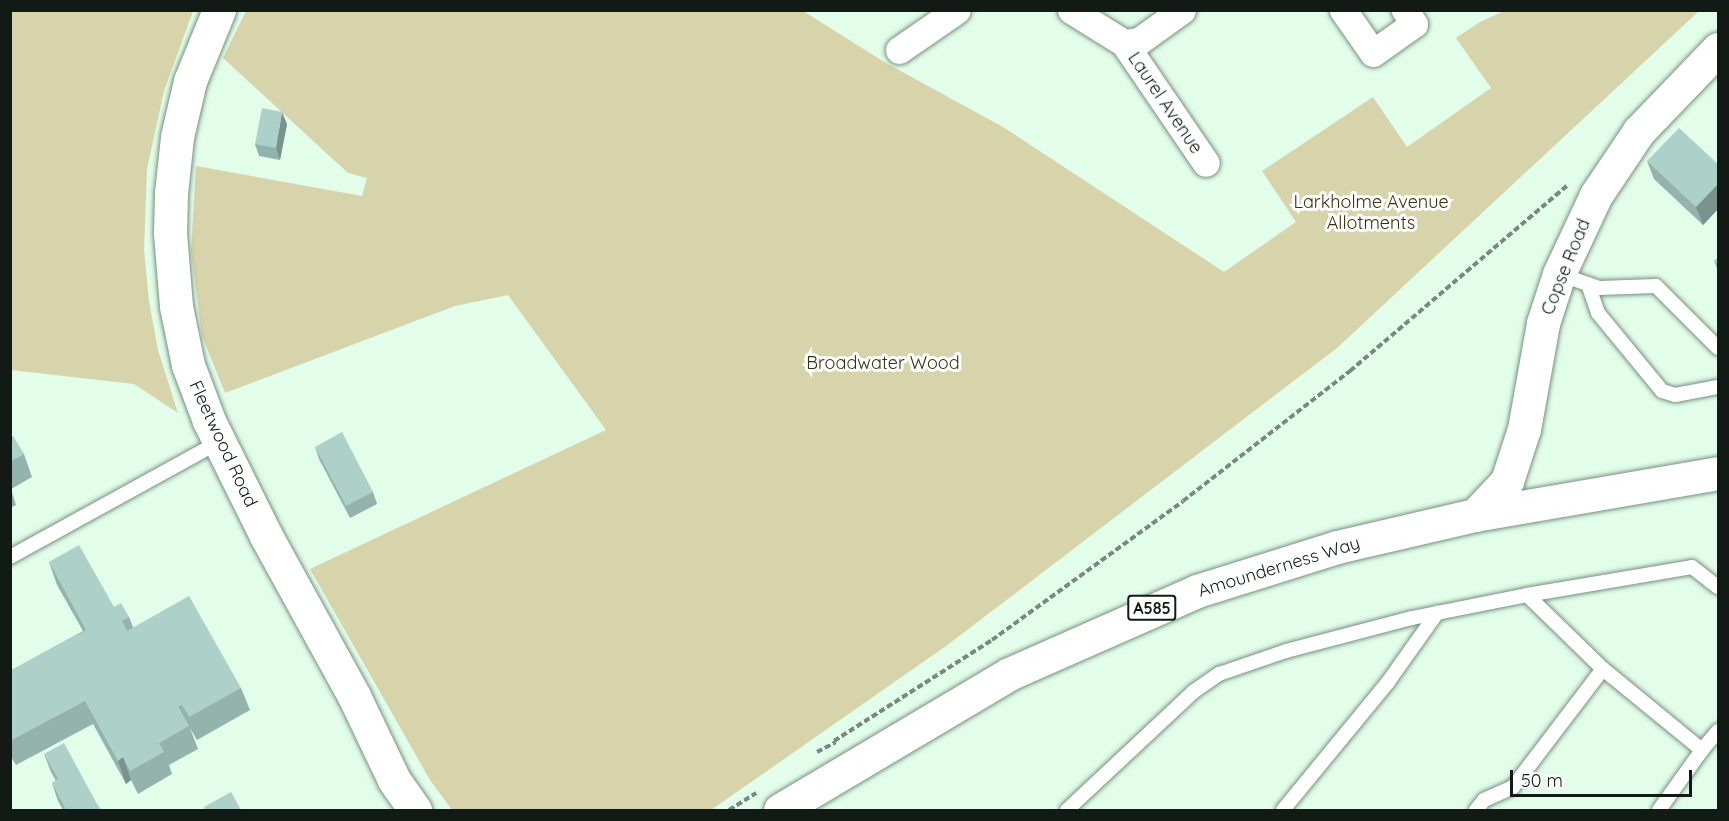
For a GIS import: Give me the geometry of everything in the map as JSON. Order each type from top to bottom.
[{"type":"main road","name":"Fleetwood Road","points":[[219,10],[197,61],[177,137],[170,232],[176,306],[188,365],[219,442],[372,730],[396,795],[415,810]]},
{"type":"main road","name":"Copse Road","points":[[1475,515],[1507,481],[1516,456],[1543,323],[1573,279],[1596,195],[1640,131],[1719,49]]},
{"type":"main road","name":"Amounderness Way","points":[[780,810],[999,679],[1137,614],[1337,546],[1475,515],[1719,473]]},
{"type":"street","points":[[899,50],[957,10]]},
{"type":"street","points":[[1071,10],[1124,43],[1139,40],[1182,10]]},
{"type":"street","points":[[1343,10],[1373,53],[1414,24],[1405,10]]},
{"type":"street","name":"Laurel Avenue","points":[[1124,43],[1206,164]]},
{"type":"lane","points":[[1573,279],[1618,288],[1651,285],[1664,290],[1719,348]]},
{"type":"lane","points":[[1573,279],[1662,391],[1675,395],[1719,387]]},
{"type":"lane","points":[[10,557],[219,442]]},
{"type":"lane","points":[[1066,810],[1193,692],[1219,674],[1286,651],[1437,613],[1692,567],[1719,587]]},
{"type":"lane","points":[[1527,595],[1603,669],[1702,750]]},
{"type":"lane","points":[[1283,810],[1388,682],[1437,613]]},
{"type":"lane","points":[[1476,810],[1484,800],[1513,788],[1603,669]]},
{"type":"lane","points":[[1659,810],[1702,750],[1719,731]]},
{"type":"path","points":[[834,741],[992,640],[1183,501],[1350,371],[1568,185],[1596,195]]},
{"type":"green space","points":[[11,10],[193,11],[164,91],[147,169],[144,250],[149,301],[158,350],[178,413],[134,384],[11,370]]},
{"type":"green space","name":"Broadwater Wood","points":[[246,11],[803,11],[886,63],[1003,127],[1224,272],[1296,222],[1262,171],[1373,97],[1407,147],[1491,88],[1456,38],[1480,22],[1504,11],[1699,11],[1337,348],[946,646],[711,810],[452,810],[430,780],[310,569],[606,430],[508,295],[455,306],[225,393],[202,336],[191,252],[196,166],[362,196],[367,178],[348,173],[223,58]]},
{"type":"building","points":[[262,108],[282,112],[276,148],[255,144]]},
{"type":"building","points":[[1679,128],[1719,165],[1719,183],[1696,207],[1647,161]]},
{"type":"building","points":[[342,432],[373,492],[346,506],[315,447]]},
{"type":"building","points":[[13,436],[24,454],[10,462],[10,438]]},
{"type":"building","points":[[79,545],[114,607],[121,603],[129,617],[122,621],[127,631],[189,596],[241,688],[189,717],[182,705],[178,706],[189,726],[159,743],[164,752],[130,771],[123,757],[118,761],[85,701],[10,741],[10,671],[86,630],[49,562]]},
{"type":"building","points":[[64,743],[101,810],[66,810],[52,783],[58,779],[44,754]]},
{"type":"building","points":[[231,792],[241,810],[205,810],[204,807]]},
{"type":"park label","name":"Larkholme Avenue Allotments","points":[[1371,213]]}]
